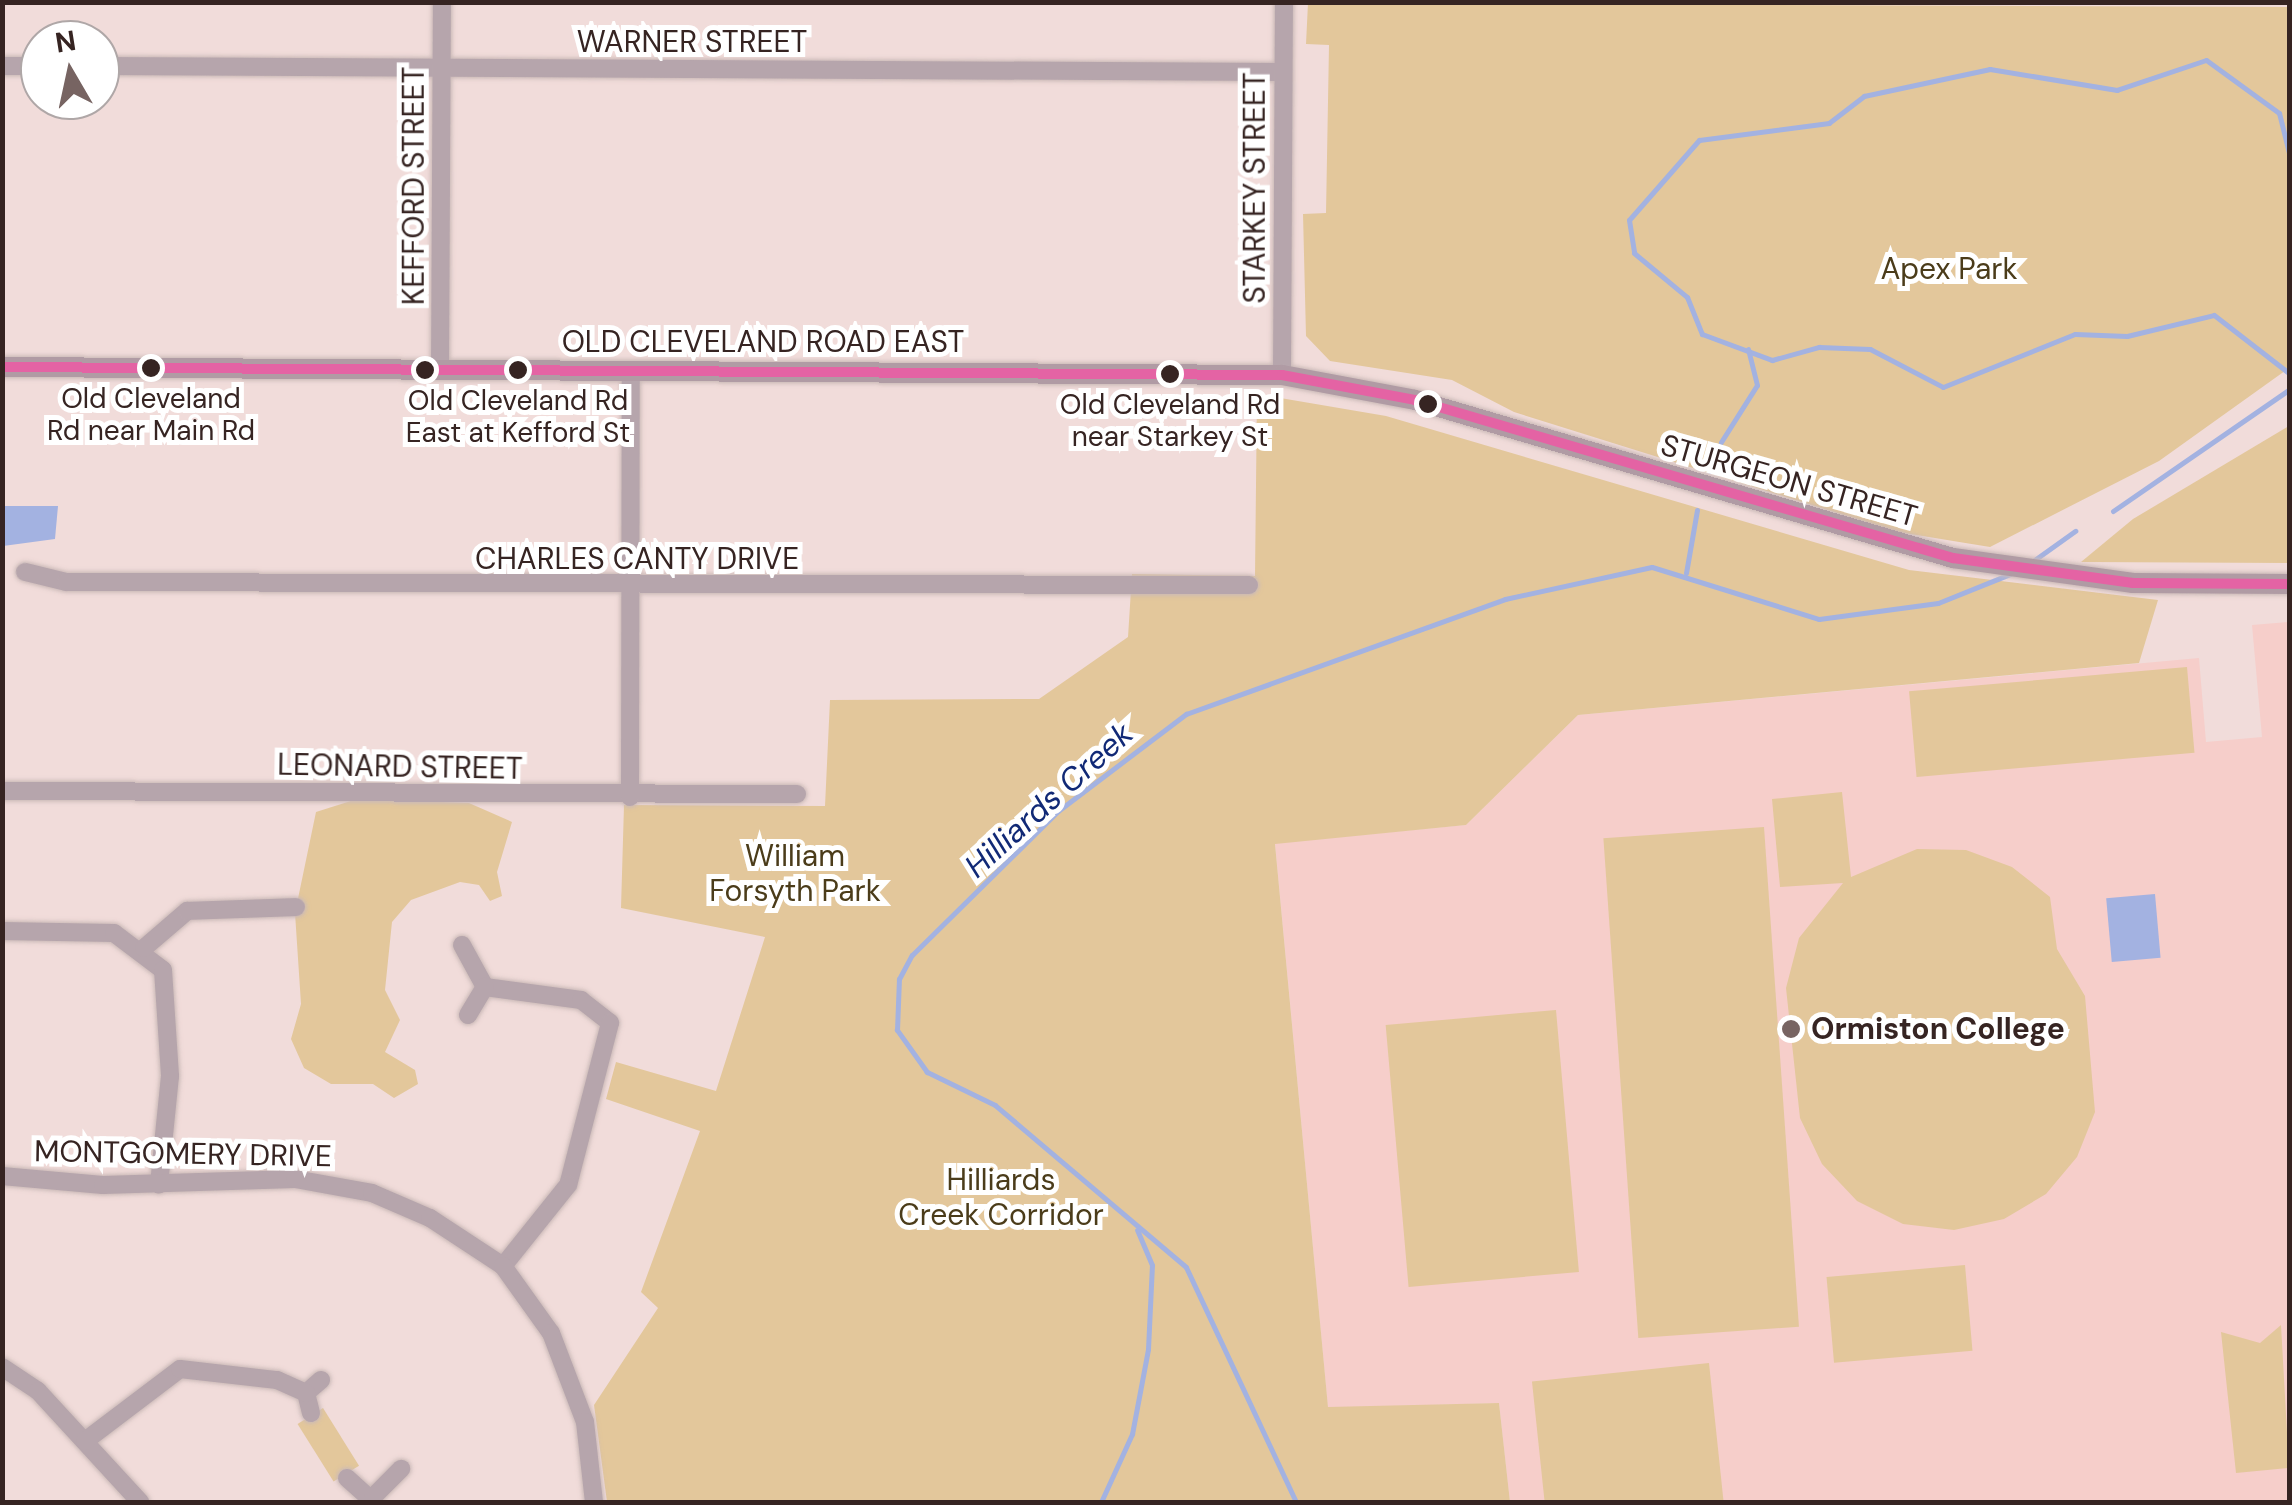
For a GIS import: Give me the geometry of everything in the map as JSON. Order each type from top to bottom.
[{"type":"main road","name":"OLD CLEVELAND ROAD EAST","points":[[2,366],[1282,374]]},
{"type":"main road","name":"STURGEON STREET","points":[[1282,374],[1415,400],[1953,558],[2069,576],[2290,584]]},
{"type":"street","name":"KEFFORD STREET","points":[[440,370],[442,2]]},
{"type":"street","name":"STARKEY STREET","points":[[1282,374],[1284,2]]},
{"type":"street","name":"WARNER STREET","points":[[120,66],[1283,72]]},
{"type":"street","points":[[630,372],[630,797]]},
{"type":"street","name":"CHARLES CANTY DRIVE","points":[[26,572],[66,582],[631,588],[1249,585]]},
{"type":"street","name":"LEONARD STREET","points":[[2,791],[630,797],[797,794]]},
{"type":"street","points":[[144,948],[187,911],[296,907]]},
{"type":"street","points":[[2,931],[114,934],[144,948],[168,986],[159,1184]]},
{"type":"street","points":[[462,945],[484,987]]},
{"type":"street","points":[[468,1015],[484,987]]},
{"type":"street","points":[[484,987],[581,1000],[610,1023],[568,1185],[503,1266]]},
{"type":"street","name":"MONTGOMERY DRIVE","points":[[2,1176],[159,1184],[347,1186],[416,1211],[503,1266],[568,1370],[594,1502]]},
{"type":"street","points":[[2,1367],[85,1441],[140,1502]]},
{"type":"street","points":[[85,1441],[180,1369],[313,1387],[311,1413]]},
{"type":"street","points":[[347,1478],[373,1500],[401,1469]]},
{"type":"shaded area","name":"Ormiston College","points":[[2289,622],[2289,1502],[1510,1502],[1499,1403],[1328,1408],[1275,843],[1466,825],[1578,715],[2199,658],[2206,742],[2262,737],[2252,625]]},
{"type":"green space","name":"Apex Park","points":[[1308,3],[2289,7],[2289,368],[2159,461],[1990,547],[1898,532],[1514,412],[1452,380],[1330,361],[1306,336],[1303,214],[1326,213],[1329,45],[1306,44]]},
{"type":"green space","name":"Hilliards Creek Corridor","points":[[1257,394],[1386,416],[1909,570],[2158,600],[2139,663],[1578,715],[1466,825],[1275,844],[1328,1407],[1499,1403],[1510,1502],[607,1502],[594,1405],[658,1308],[641,1292],[700,1131],[606,1099],[616,1062],[716,1091],[765,937],[621,908],[624,805],[825,806],[830,700],[1039,699],[1128,637],[1132,574],[1255,576]]},
{"type":"green space","points":[[2289,426],[2289,563],[2081,562],[2133,519]]},
{"type":"green space","points":[[2187,667],[2194,753],[1917,777],[1909,691]]},
{"type":"green space","points":[[1842,792],[1851,877],[1917,849],[1966,850],[2012,867],[2050,897],[2057,949],[2085,996],[2095,1112],[2077,1157],[2046,1194],[2004,1219],[1954,1230],[1903,1224],[1857,1201],[1822,1164],[1800,1118],[1786,988],[1799,938],[1843,883],[1780,887],[1772,799]]},
{"type":"green space","points":[[357,799],[469,803],[512,822],[497,872],[502,896],[490,901],[479,885],[460,882],[411,900],[392,922],[385,990],[400,1020],[385,1052],[415,1070],[418,1084],[394,1098],[373,1084],[331,1084],[304,1068],[291,1039],[301,1004],[295,913],[316,812]]},
{"type":"green space","points":[[1764,827],[1799,1327],[1638,1338],[1603,838]]},
{"type":"green space","points":[[1556,1010],[1579,1272],[1409,1287],[1386,1025]]},
{"type":"green space","points":[[1965,1265],[1972,1351],[1834,1363],[1827,1277]]},
{"type":"green space","points":[[2281,1325],[2289,1468],[2236,1473],[2221,1332],[2260,1343]]},
{"type":"green space","points":[[1709,1363],[1724,1502],[1545,1502],[1532,1382]]},
{"type":"green space","points":[[323,1408],[359,1466],[334,1482],[298,1424]]},
{"type":"water","points":[[3,506],[58,506],[55,539],[3,546]]},
{"type":"water","points":[[2155,894],[2161,958],[2112,962],[2106,898]]},
{"type":"waterway","points":[[2290,157],[2279,113],[2206,60],[2117,90],[1990,69],[1864,96],[1829,123],[1699,140],[1629,220],[1634,253],[1687,297],[1702,334],[1772,360],[1819,347],[1870,349],[1943,387],[2075,334],[2127,336],[2214,315],[2290,374]]},
{"type":"waterway","points":[[1721,442],[1757,385],[1748,349]]},
{"type":"waterway","name":"Hilliards Creek","points":[[2113,511],[2290,389]]},
{"type":"waterway","points":[[1710,471],[1718,453]]},
{"type":"waterway","points":[[1686,573],[1697,510]]},
{"type":"waterway","name":"Hilliards Creek","points":[[2033,561],[2075,531]]},
{"type":"waterway","name":"Hilliards Creek","points":[[1296,1502],[1186,1267],[995,1105],[927,1072],[897,1030],[899,979],[912,955],[1058,811],[1186,714],[1505,599],[1652,567],[1819,619],[1938,603],[2010,574]]},
{"type":"waterway","points":[[1101,1502],[1132,1434],[1148,1349],[1152,1265],[1137,1230]]},
{"type":"transit line","points":[[2,367],[1282,375],[1415,400],[1953,558],[2133,583],[2290,584]]},
{"type":"place","name":"Old Cleveland Rd near Main Rd","points":[[151,368]]},
{"type":"place","name":"Old Cleveland Rd East at Kefford St","points":[[518,370]]},
{"type":"place","name":"Old Cleveland Rd near Starkey St","points":[[1170,374]]},
{"type":"place","name":"Ormiston College","points":[[1791,1029]]},
{"type":"park label","name":"William Forsyth Park","points":[[795,873]]}]
